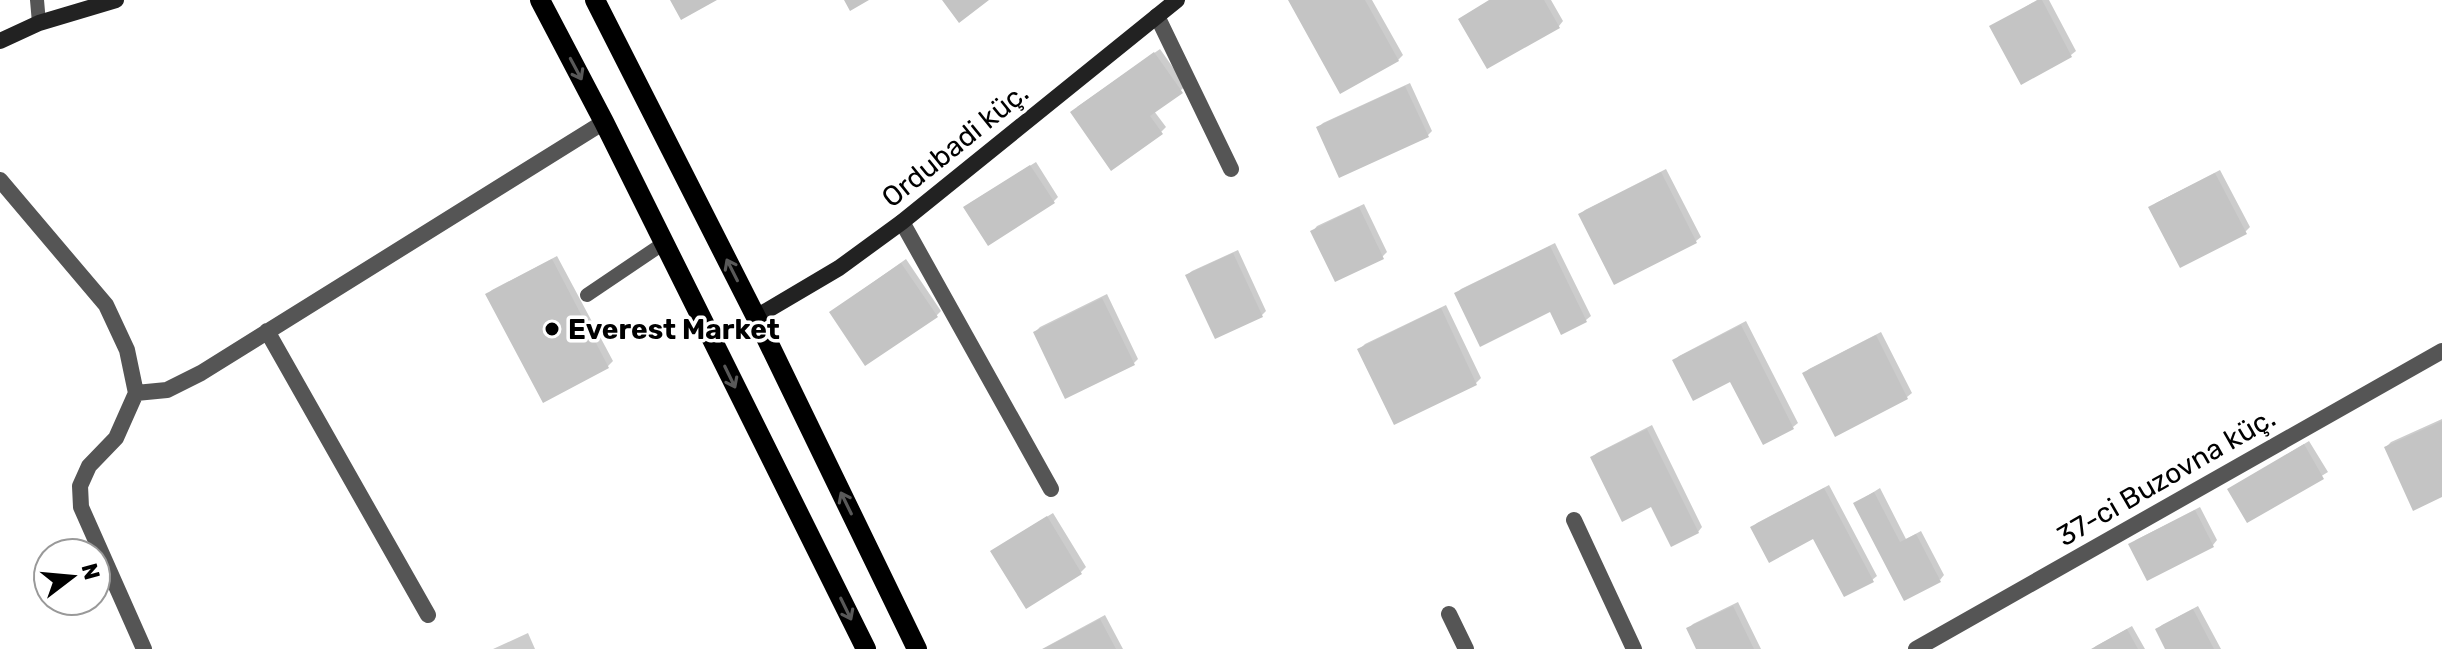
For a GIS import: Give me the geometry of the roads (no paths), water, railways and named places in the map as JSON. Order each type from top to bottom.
[{"type":"main road","points":[[540,0],[604,122],[866,649]]},
{"type":"main road","points":[[595,0],[756,317],[917,649]]},
{"type":"street","points":[[0,41],[39,23],[116,0]]},
{"type":"street","name":"Ordubadi küç.","points":[[756,317],[839,268],[902,222],[1177,0]]},
{"type":"street","points":[[1157,16],[1231,169]]},
{"type":"street","points":[[136,393],[167,390],[201,373],[604,122]]},
{"type":"street","points":[[0,180],[106,305],[127,350],[136,393],[116,438],[89,466],[80,486],[81,507],[144,649]]},
{"type":"street","points":[[902,222],[1051,489]]},
{"type":"street","points":[[267,331],[428,615]]},
{"type":"street","name":"37-ci Buzovna küç.","points":[[1916,649],[2442,351]]},
{"type":"street","points":[[1574,520],[1634,649]]},
{"type":"street","points":[[1449,614],[1466,649]]},
{"type":"lane","points":[[37,0],[39,23]]},
{"type":"lane","points":[[587,295],[664,243]]},
{"type":"place","name":"Everest Market","points":[[552,329]]}]
